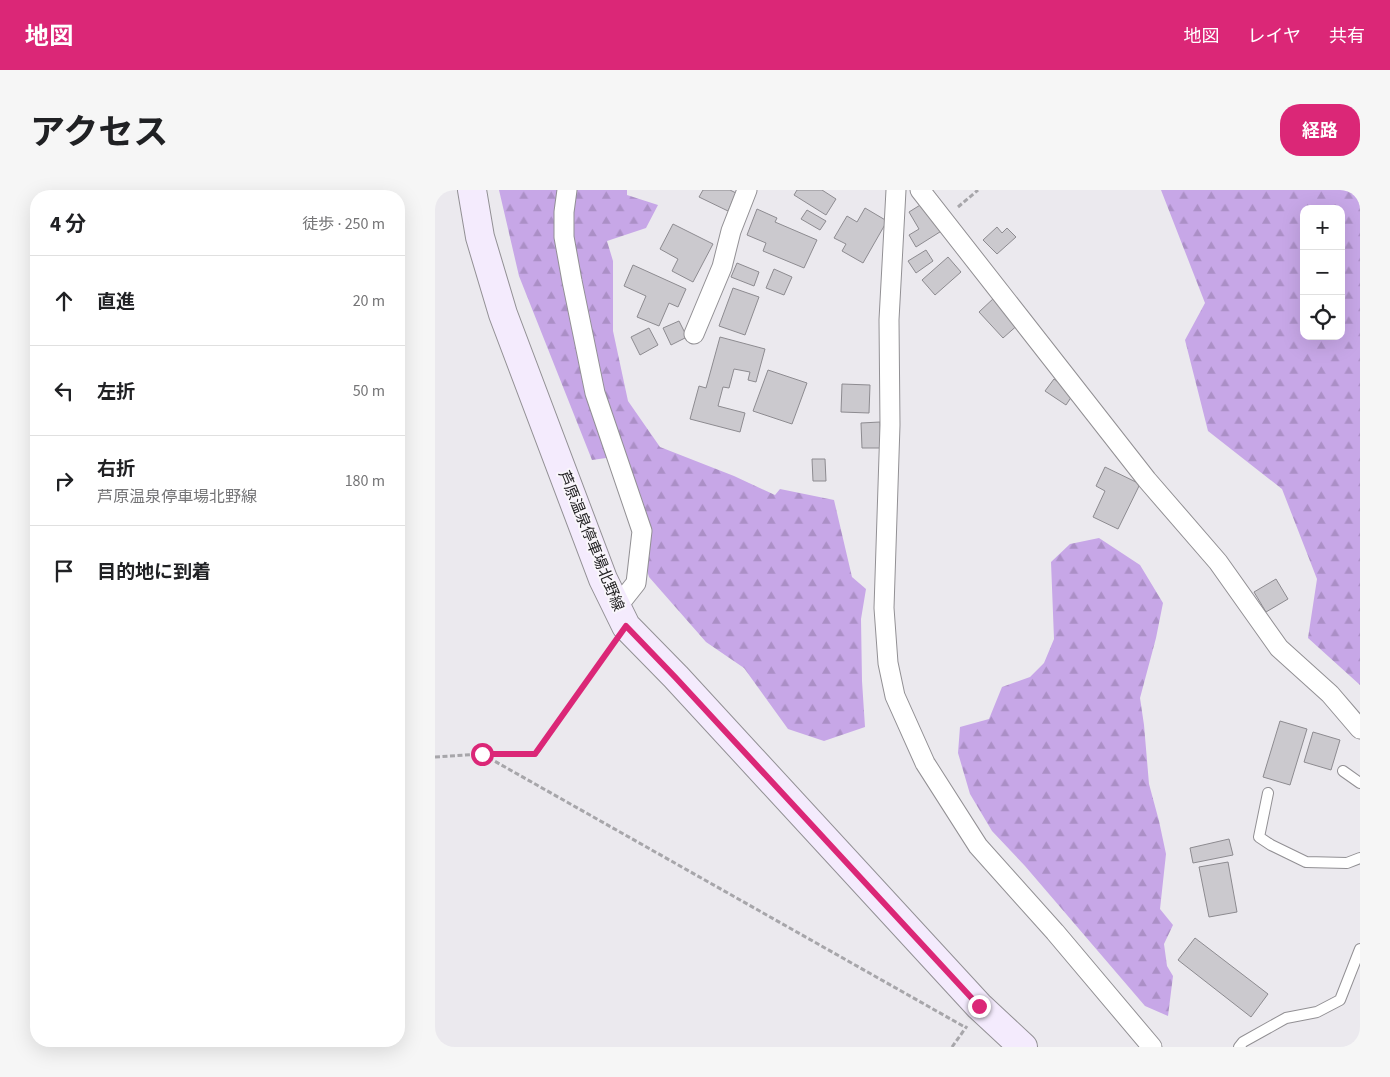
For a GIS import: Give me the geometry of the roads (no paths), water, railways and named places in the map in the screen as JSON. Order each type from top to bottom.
[{"type":"main road","name":"芦原温泉停車場北野線","points":[[472,190],[480,237],[503,314],[603,579],[621,616],[979,1006],[1023,1047]]},
{"type":"street","points":[[567,190],[564,212],[565,236],[572,281],[595,393],[642,530],[636,583],[621,616]]},
{"type":"street","points":[[694,334],[722,267],[731,231],[747,190]]},
{"type":"street","points":[[897,190],[889,320],[891,425],[884,608],[888,663],[895,696],[925,763],[978,846],[1055,932],[1152,1047]]},
{"type":"street","points":[[920,190],[1147,480],[1218,562],[1279,648],[1330,694],[1360,729]]},
{"type":"lane","points":[[1343,771],[1360,783]]},
{"type":"lane","points":[[1267,794],[1259,837],[1271,846],[1306,862],[1347,863],[1360,858]]},
{"type":"lane","points":[[1239,1047],[1243,1042],[1287,1018],[1317,1012],[1340,1000],[1360,949]]}]
